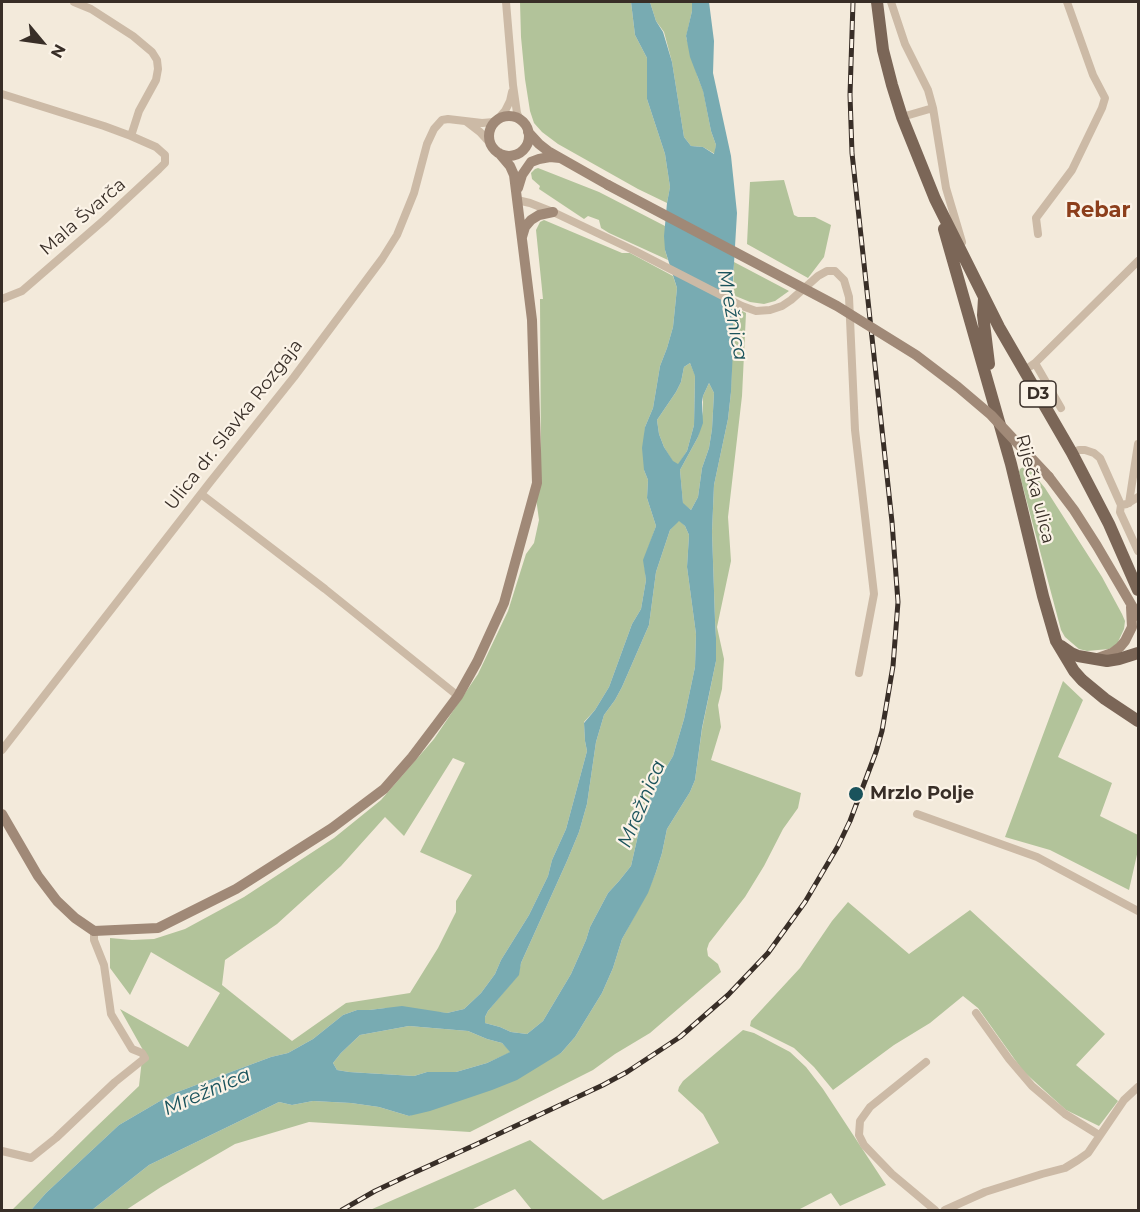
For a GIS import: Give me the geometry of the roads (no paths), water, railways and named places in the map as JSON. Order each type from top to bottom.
[{"type":"main road","name":"Riječka ulica","points":[[877,2],[883,50],[892,85],[902,117],[935,199],[999,327],[1030,367],[1109,524],[1138,590]]},
{"type":"main road","name":"Riječka ulica","points":[[935,199],[1017,485],[1056,641],[1082,680],[1138,721]]},
{"type":"main road","points":[[984,297],[983,315],[993,401]]},
{"type":"main road","points":[[1056,641],[1078,657],[1107,661],[1138,653]]},
{"type":"street","points":[[2,94],[130,136],[139,111],[156,80],[158,60],[133,36],[91,9],[74,2]]},
{"type":"street","points":[[506,2],[517,113],[533,138],[548,151],[609,185],[837,306],[916,355],[958,387],[990,415],[1049,477],[1074,510],[1138,616]]},
{"type":"street","name":"Riječka ulica","points":[[891,2],[905,44],[928,90],[946,188],[970,269]]},
{"type":"street","points":[[1038,234],[1036,218],[1072,170],[1105,98],[1093,75],[1067,2]]},
{"type":"street","points":[[490,143],[489,132],[505,111],[510,101],[513,85]]},
{"type":"street","points":[[902,117],[933,108]]},
{"type":"street","points":[[466,121],[482,123],[496,121],[507,116],[520,120]]},
{"type":"street","name":"Ulica dr. Slavka Rozgaja","points":[[3,744],[294,377],[382,259],[397,235],[414,193],[427,144],[434,129],[442,120],[466,121]]},
{"type":"street","points":[[2,814],[39,876],[57,901],[75,918],[94,931],[158,928],[236,889],[332,828],[384,789],[412,757],[458,696],[477,662],[504,603],[537,483],[532,320],[514,175],[499,153],[480,132],[466,121]]},
{"type":"street","points":[[514,175],[518,158],[528,138],[528,132]]},
{"type":"street","name":"Mala Švarča","points":[[2,299],[22,291],[165,163],[165,155],[156,147],[130,136]]},
{"type":"street","points":[[499,153],[511,155],[531,148],[548,151]]},
{"type":"street","points":[[517,197],[522,175],[531,162],[539,159],[561,158]]},
{"type":"street","points":[[517,197],[635,251],[742,306],[756,310],[770,310],[782,306],[827,271],[835,270],[844,280],[849,297],[855,430],[874,594],[859,673]]},
{"type":"street","points":[[522,237],[525,227],[531,220],[539,215],[553,212]]},
{"type":"street","points":[[1061,408],[1030,367],[1138,261]]},
{"type":"street","points":[[1138,444],[1125,504],[1120,513],[1138,551]]},
{"type":"street","points":[[1072,453],[1085,450],[1100,458],[1125,504]]},
{"type":"street","points":[[201,494],[325,589],[458,696]]},
{"type":"street","points":[[1125,504],[1138,497]]},
{"type":"street","points":[[1094,659],[1112,653],[1125,641],[1132,627],[1130,601]]},
{"type":"street","points":[[917,814],[1037,857],[1138,911]]},
{"type":"street","points":[[2,1152],[31,1158],[145,1058],[142,1053],[132,1049],[111,1014],[104,965],[94,940],[94,931]]},
{"type":"street","points":[[976,1013],[1032,1086],[1065,1114],[1100,1135]]},
{"type":"street","points":[[926,1062],[870,1107],[860,1121],[859,1135],[864,1145],[892,1174],[935,1210]]},
{"type":"street","points":[[945,1210],[986,1191],[1065,1168],[1088,1153],[1124,1100],[1138,1087]]},
{"type":"water","name":"Mrežnica","points":[[631,2],[650,2],[656,21],[663,32],[672,62],[684,137],[691,146],[703,147],[714,154],[716,145],[686,36],[692,2],[709,2],[714,41],[713,73],[731,156],[737,213],[733,280],[733,349],[728,419],[714,485],[712,532],[716,661],[702,728],[695,780],[667,829],[662,853],[648,893],[622,939],[602,993],[575,1037],[561,1053],[517,1080],[492,1090],[409,1116],[379,1107],[351,1103],[313,1101],[292,1105],[279,1102],[149,1165],[92,1210],[31,1210],[46,1193],[119,1125],[172,1094],[271,1057],[288,1053],[313,1039],[343,1015],[357,1010],[402,1006],[447,1013],[464,1009],[481,993],[495,974],[529,915],[548,876],[552,860],[566,829],[587,751],[584,723],[609,687],[632,624],[641,609],[646,580],[643,560],[656,526],[647,498],[648,480],[644,470],[642,448],[645,427],[653,408],[660,366],[673,327],[677,288],[665,250],[664,236],[670,187],[665,154],[647,99],[647,58],[635,35]],"holes":[[[690,363],[695,376],[694,425],[687,451],[678,464],[673,461],[664,447],[657,420],[676,392],[684,367]],[[709,383],[714,393],[712,429],[709,448],[702,468],[698,497],[691,510],[683,503],[680,470],[703,423],[703,396]],[[679,521],[685,526],[689,535],[687,567],[696,634],[695,667],[673,756],[653,790],[641,822],[631,866],[608,893],[590,927],[571,974],[543,1021],[527,1034],[511,1032],[485,1023],[485,1017],[519,975],[521,963],[579,832],[587,804],[596,742],[604,715],[622,687],[649,625],[656,572],[670,530]],[[409,1026],[468,1031],[502,1043],[510,1052],[487,1063],[456,1072],[427,1072],[414,1076],[337,1070],[333,1063],[360,1035]]]},
{"type":"railway","points":[[342,1210],[375,1191],[603,1085],[680,1037],[728,995],[768,953],[805,902],[850,821],[882,731],[893,666],[898,602],[892,522],[852,153],[850,95],[853,2]]},
{"type":"place","name":"Mrzlo Polje","points":[[856,794]]},
{"type":"district","name":"Rebar","points":[[1098,211]]}]
